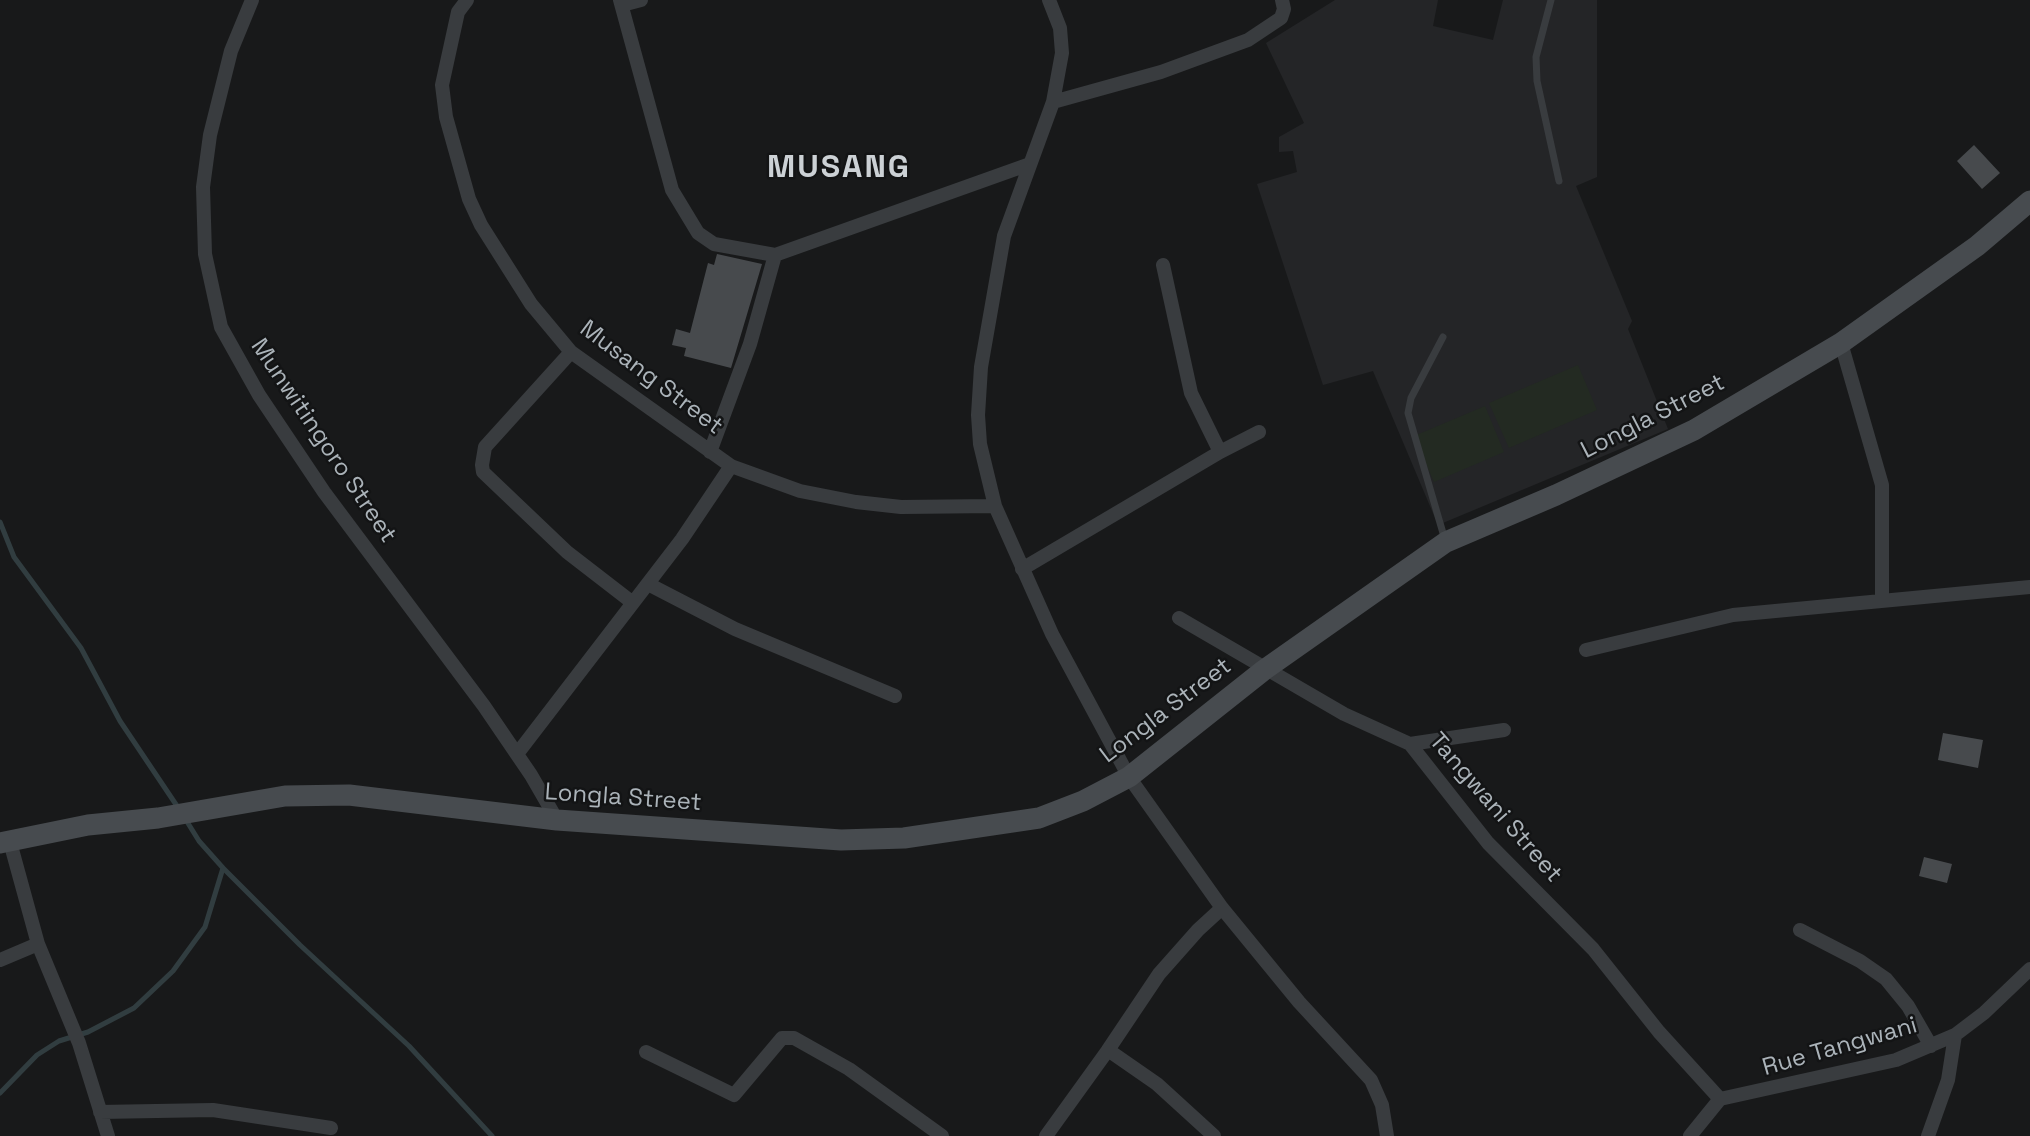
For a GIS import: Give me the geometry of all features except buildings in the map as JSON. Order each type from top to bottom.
[{"type":"main road","name":"Longla Street","points":[[5,843],[88,825],[158,818],[285,796],[349,795],[557,820],[841,840],[904,838],[1039,818],[1083,801],[1129,777],[1264,670],[1446,542],[1556,495],[1693,430],[1841,343],[1977,246],[2030,201]]},
{"type":"street","name":"Munwitingoro Street","points":[[252,0],[231,51],[210,135],[203,187],[205,254],[221,327],[259,395],[324,492],[438,643],[517,754],[557,820]]},
{"type":"street","name":"Musang Street","points":[[467,0],[458,12],[442,85],[446,117],[469,199],[481,225],[531,304],[571,352],[731,466],[800,491],[856,502],[901,507],[995,506]]},
{"type":"street","points":[[641,0],[621,3],[672,190],[698,233],[714,244],[775,255],[966,185],[1027,166]]},
{"type":"street","points":[[1049,0],[1060,29],[1062,52],[1053,102],[1027,166],[1004,236],[981,367],[979,443],[995,506],[1052,634],[1129,777],[1222,908],[1299,1002],[1371,1080],[1382,1105],[1387,1136]]},
{"type":"street","points":[[1053,102],[1161,72],[1248,40],[1281,18],[1284,9],[1282,0]]},
{"type":"street","points":[[710,452],[750,345],[775,255]]},
{"type":"street","points":[[1163,265],[1191,393],[1220,452]]},
{"type":"street","points":[[1841,343],[1882,485],[1881,599]]},
{"type":"street","points":[[571,352],[485,447],[483,472],[566,552],[633,603]]},
{"type":"street","points":[[1022,569],[1220,452],[1259,432]]},
{"type":"street","points":[[517,754],[648,584],[731,466]]},
{"type":"street","points":[[648,584],[736,629],[895,696]]},
{"type":"street","points":[[1586,650],[1733,615],[2030,587]]},
{"type":"street","name":"Tangwani Street","points":[[1179,618],[1264,670],[1344,714],[1410,744],[1488,843],[1593,949],[1659,1032],[1720,1100]]},
{"type":"street","points":[[1410,744],[1504,730]]},
{"type":"street","points":[[5,843],[38,944],[76,1037],[108,1136]]},
{"type":"street","points":[[1046,1136],[1159,974],[1222,908]]},
{"type":"street","points":[[1800,930],[1860,961],[1886,979],[1908,1006],[1931,1046]]},
{"type":"street","points":[[0,960],[38,944]]},
{"type":"street","points":[[1955,1035],[2030,970]]},
{"type":"street","name":"Rue Tangwani","points":[[1720,1100],[1896,1060],[1955,1035]]},
{"type":"street","name":"Rue Tangwani","points":[[1928,1136],[1948,1080],[1955,1035]]},
{"type":"street","points":[[646,1052],[734,1095],[782,1038],[794,1038],[849,1069],[943,1136]]},
{"type":"street","points":[[1108,1050],[1157,1084],[1214,1136]]},
{"type":"street","points":[[1690,1136],[1720,1100]]},
{"type":"street","points":[[100,1112],[213,1110],[331,1128]]},
{"type":"lane","points":[[1551,0],[1536,57],[1537,81],[1559,181]]},
{"type":"lane","points":[[1443,337],[1410,398],[1408,413],[1446,542]]},
{"type":"shaded area","points":[[1335,0],[1438,0],[1433,26],[1493,40],[1503,0],[1597,0],[1597,177],[1576,186],[1632,321],[1628,329],[1668,429],[1438,525],[1373,371],[1323,385],[1257,184],[1297,172],[1293,151],[1279,152],[1279,137],[1304,123],[1266,43]]},
{"type":"shaded area","points":[[1578,365],[1597,410],[1509,448],[1489,403]]},
{"type":"shaded area","points":[[1485,406],[1504,452],[1434,482],[1414,436]]},
{"type":"waterway","points":[[0,522],[14,557],[81,648],[120,721],[179,809]]},
{"type":"waterway","points":[[0,1093],[37,1055],[59,1041],[88,1032],[134,1008],[173,971],[205,927],[223,868],[199,841],[186,820]]},
{"type":"waterway","points":[[223,868],[300,945],[409,1046],[492,1136]]},
{"type":"district","name":"MUSANG","points":[[839,168]]}]
